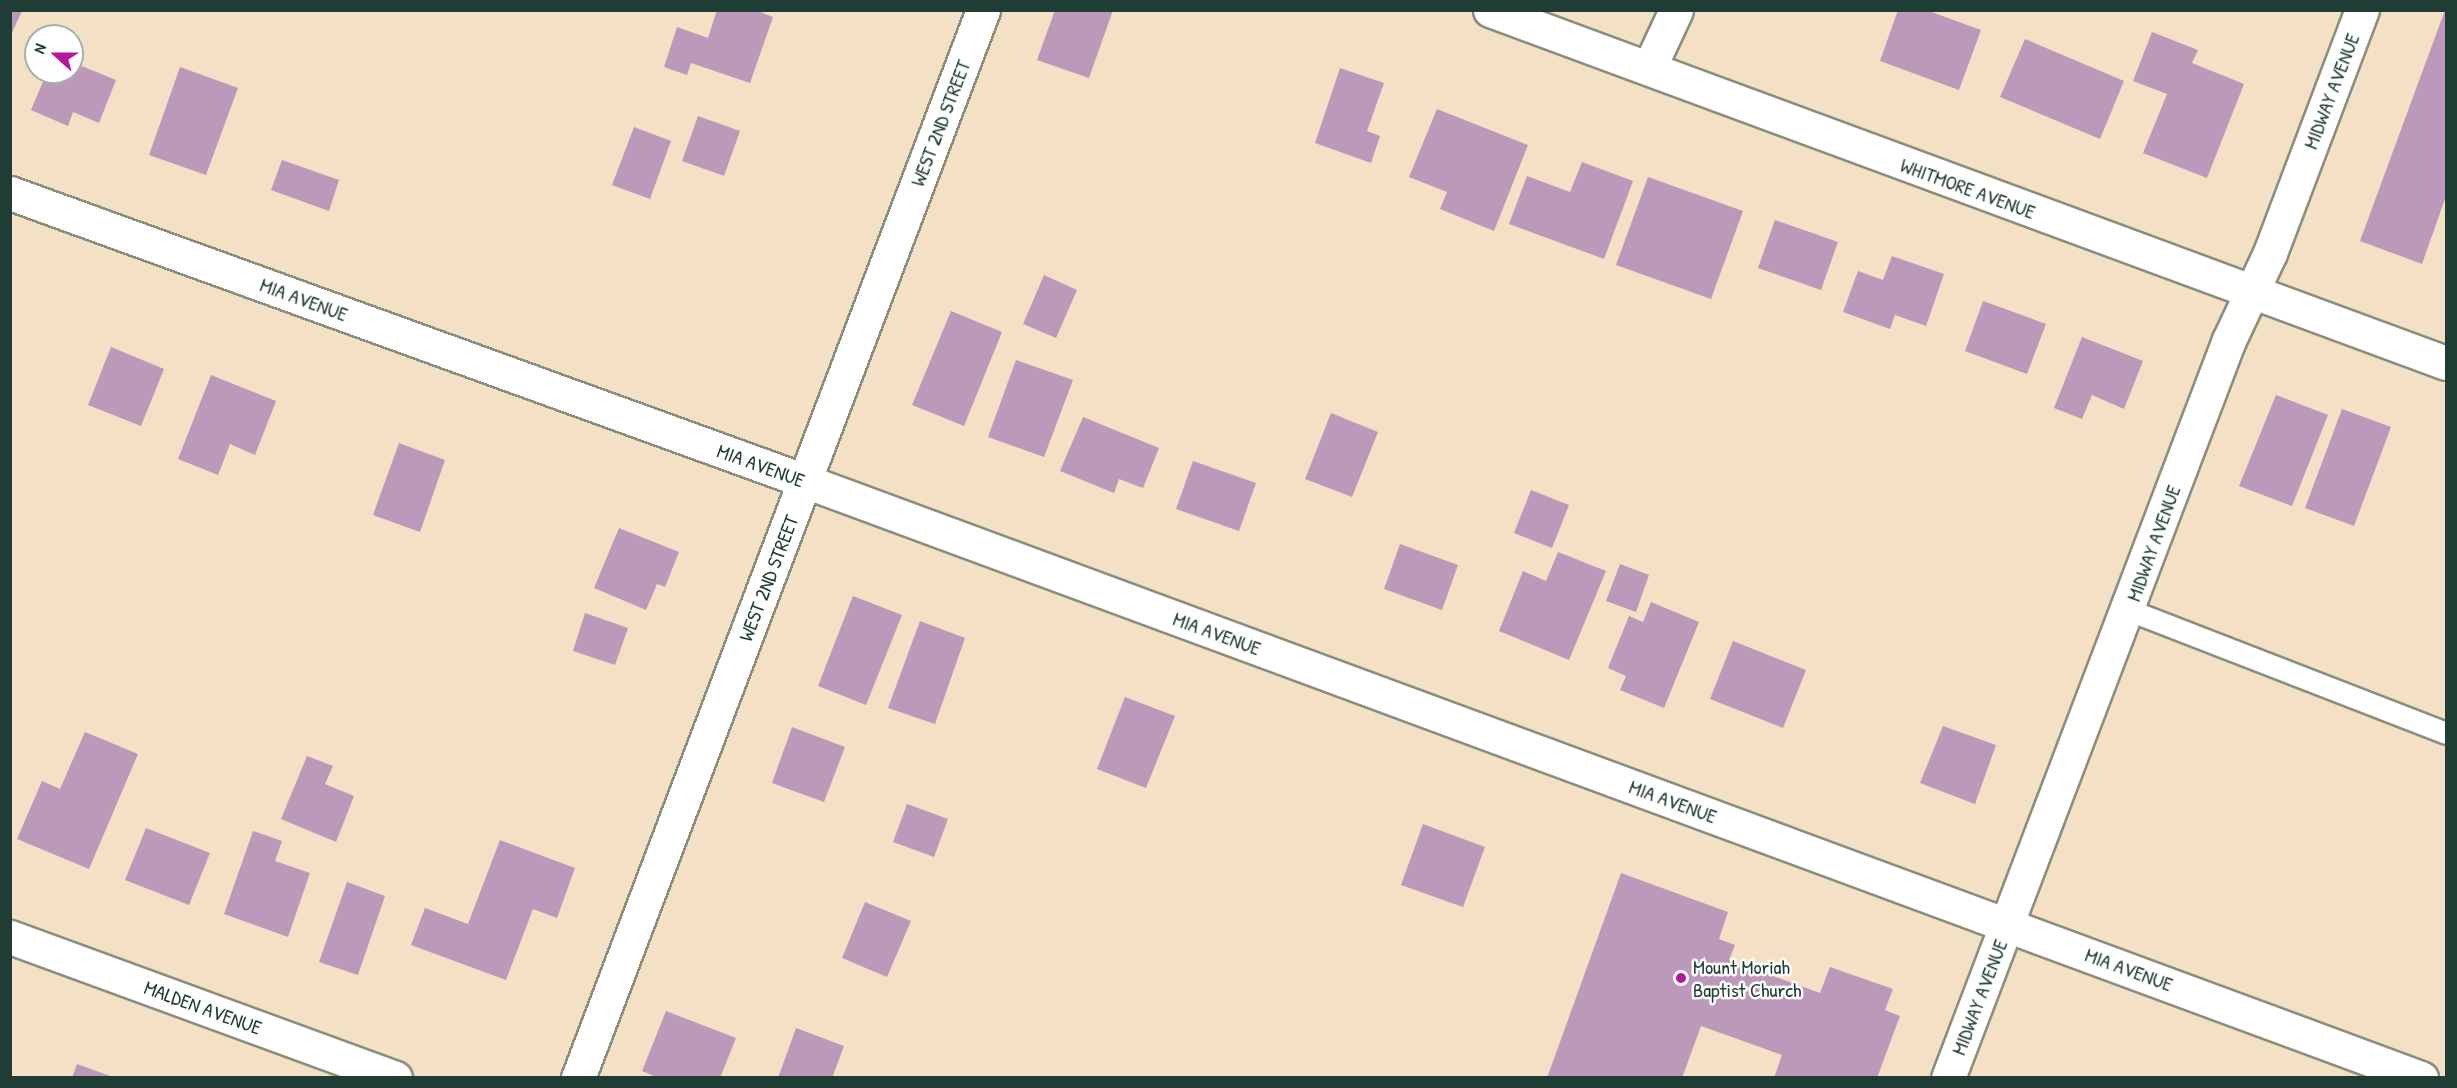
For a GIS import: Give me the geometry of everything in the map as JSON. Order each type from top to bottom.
[{"type":"street","name":"WEST 2ND STREET","points":[[578,1077],[983,10]]},
{"type":"street","name":"WHITMORE AVENUE","points":[[1490,10],[2251,293],[2446,363]]},
{"type":"street","points":[[1648,68],[1676,10]]},
{"type":"street","name":"MIDWAY AVENUE","points":[[1948,1077],[2128,610],[2229,339],[2270,253],[2362,10]]},
{"type":"street","name":"MIA AVENUE","points":[[10,193],[805,481],[2421,1077]]},
{"type":"street","name":"MALDEN AVENUE","points":[[10,937],[395,1077]]},
{"type":"lane","points":[[2128,610],[2446,733]]},
{"type":"building","points":[[10,10],[22,11],[10,37]]},
{"type":"building","points":[[717,10],[755,10],[773,17],[750,83],[691,63],[687,75],[664,67],[677,27],[708,38]]},
{"type":"building","points":[[1055,10],[1113,10],[1089,78],[1037,60]]},
{"type":"building","points":[[1898,10],[1926,10],[1981,30],[1959,90],[1880,61]]},
{"type":"building","points":[[2445,10],[2446,196],[2422,264],[2360,241]]},
{"type":"building","points":[[2152,32],[2198,50],[2192,63],[2244,84],[2207,178],[2143,153],[2167,94],[2133,81]]},
{"type":"building","points":[[2025,39],[2124,81],[2100,139],[2000,97]]},
{"type":"building","points":[[84,67],[116,80],[99,123],[73,112],[68,126],[31,110],[42,84],[84,84]]},
{"type":"building","points":[[180,67],[238,88],[206,175],[149,155]]},
{"type":"building","points":[[1340,68],[1384,83],[1367,131],[1380,136],[1371,163],[1315,143]]},
{"type":"building","points":[[1437,109],[1528,145],[1494,231],[1440,209],[1447,192],[1409,177]]},
{"type":"building","points":[[698,116],[740,131],[724,176],[682,161]]},
{"type":"building","points":[[634,127],[671,141],[650,199],[612,185]]},
{"type":"building","points":[[282,160],[339,180],[329,211],[271,190]]},
{"type":"building","points":[[1582,162],[1633,181],[1604,259],[1509,224],[1527,176],[1570,192]]},
{"type":"building","points":[[1648,177],[1743,211],[1711,299],[1616,265]]},
{"type":"building","points":[[1775,220],[1838,242],[1821,290],[1758,268]]},
{"type":"building","points":[[1892,256],[1944,274],[1926,326],[1895,315],[1890,329],[1843,312],[1858,271],[1883,280]]},
{"type":"building","points":[[1044,275],[1077,290],[1056,338],[1023,324]]},
{"type":"building","points":[[1983,301],[2046,324],[2027,374],[1965,351]]},
{"type":"building","points":[[951,311],[1002,332],[964,426],[912,405]]},
{"type":"building","points":[[2082,337],[2143,361],[2124,409],[2092,395],[2082,419],[2054,408]]},
{"type":"building","points":[[111,347],[164,369],[141,426],[88,405]]},
{"type":"building","points":[[1016,360],[1073,380],[1044,457],[988,437]]},
{"type":"building","points":[[211,375],[276,401],[255,455],[230,444],[218,475],[178,459]]},
{"type":"building","points":[[2276,395],[2328,415],[2292,506],[2239,486]]},
{"type":"building","points":[[2342,409],[2391,427],[2354,526],[2305,508]]},
{"type":"building","points":[[1331,413],[1378,432],[1352,497],[1305,479]]},
{"type":"building","points":[[1083,417],[1159,448],[1143,488],[1119,479],[1114,493],[1060,471]]},
{"type":"building","points":[[399,443],[445,460],[420,532],[373,515]]},
{"type":"building","points":[[1193,461],[1256,483],[1239,531],[1176,509]]},
{"type":"building","points":[[1531,490],[1569,505],[1552,548],[1514,533]]},
{"type":"building","points":[[619,528],[679,552],[665,587],[657,584],[646,610],[594,588]]},
{"type":"building","points":[[1400,544],[1458,565],[1442,610],[1384,589]]},
{"type":"building","points":[[1558,552],[1606,571],[1569,660],[1499,631],[1523,571],[1546,581]]},
{"type":"building","points":[[1620,564],[1649,575],[1636,612],[1606,601]]},
{"type":"building","points":[[853,596],[902,615],[866,705],[818,686]]},
{"type":"building","points":[[1651,602],[1699,622],[1664,708],[1620,690],[1626,676],[1608,668],[1629,616],[1643,622]]},
{"type":"building","points":[[585,613],[628,628],[615,665],[573,651]]},
{"type":"building","points":[[920,621],[965,638],[935,724],[888,708]]},
{"type":"building","points":[[1733,641],[1806,670],[1783,728],[1710,699]]},
{"type":"building","points":[[1125,697],[1175,716],[1146,788],[1097,769]]},
{"type":"building","points":[[1943,726],[1996,745],[1975,804],[1920,783]]},
{"type":"building","points":[[792,727],[845,747],[824,802],[772,783]]},
{"type":"building","points":[[85,732],[138,754],[89,869],[17,839],[42,781],[60,789]]},
{"type":"building","points":[[307,756],[333,766],[325,784],[354,796],[336,842],[281,819]]},
{"type":"building","points":[[907,804],[948,819],[934,857],[893,842]]},
{"type":"building","points":[[1423,824],[1485,847],[1463,907],[1401,885]]},
{"type":"building","points":[[146,828],[210,853],[189,905],[125,880]]},
{"type":"building","points":[[253,831],[282,841],[275,861],[310,873],[288,937],[224,914]]},
{"type":"building","points":[[500,840],[575,868],[557,918],[533,909],[506,980],[411,945],[425,908],[468,924]]},
{"type":"building","name":"Mount Moriah Baptist Church","points":[[1621,873],[1728,912],[1719,939],[1735,945],[1729,960],[1820,993],[1830,967],[1893,989],[1885,1010],[1900,1016],[1877,1078],[1774,1078],[1782,1055],[1701,1026],[1682,1078],[1547,1078]]},
{"type":"building","points":[[347,882],[385,896],[358,975],[319,962]]},
{"type":"building","points":[[865,902],[911,921],[887,977],[842,958]]},
{"type":"building","points":[[666,1011],[736,1038],[720,1078],[659,1078],[642,1071]]},
{"type":"building","points":[[796,1028],[844,1046],[832,1078],[778,1078]]},
{"type":"building","points":[[77,1064],[113,1077],[113,1078],[72,1078]]},
{"type":"place","name":"Mount Moriah Baptist Church","points":[[1681,978]]}]
